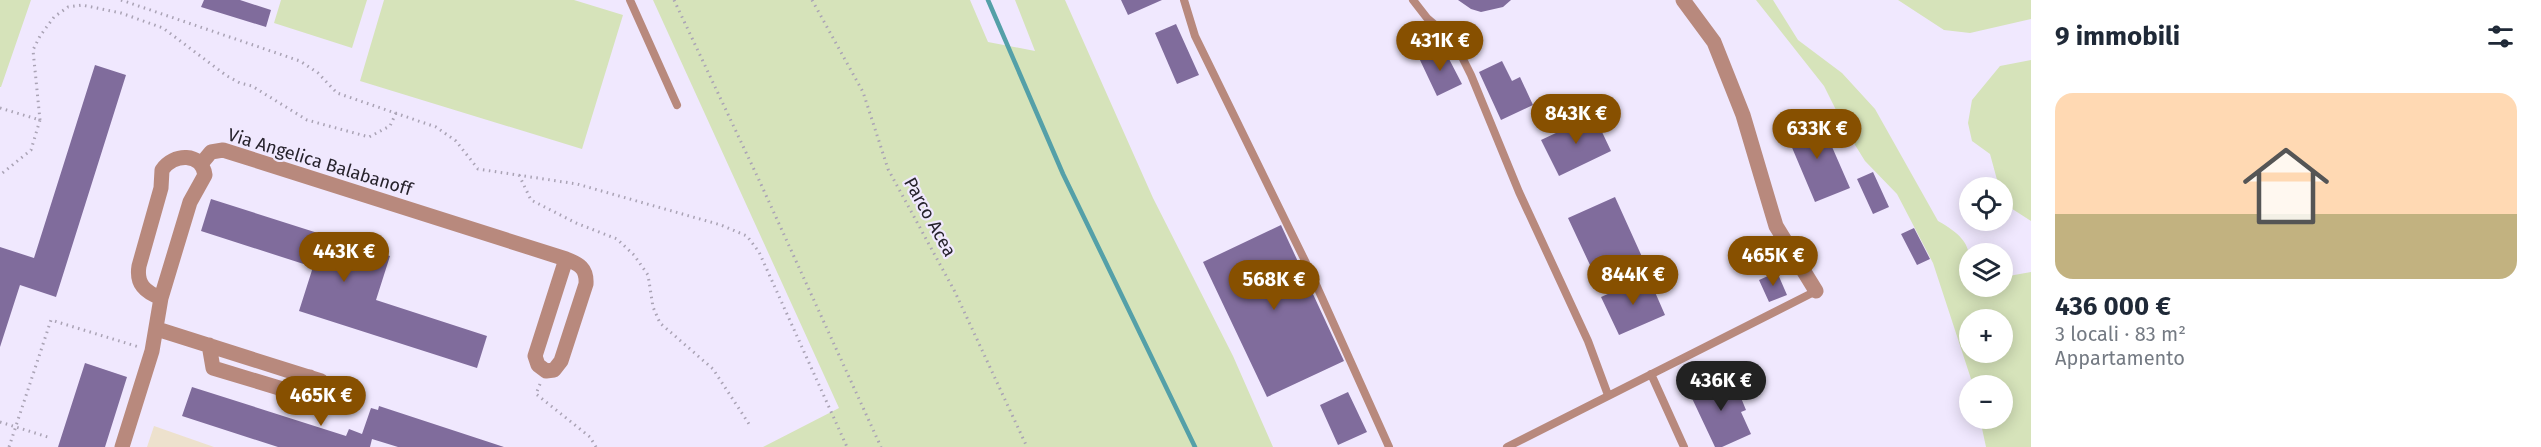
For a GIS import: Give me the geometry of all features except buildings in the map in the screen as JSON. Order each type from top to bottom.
[{"type":"street","points":[[1683,0],[1714,42],[1743,115],[1776,225],[1816,291]]},
{"type":"street","name":"Via Angelica Balabanoff","points":[[201,164],[211,152],[223,150],[566,259],[582,267],[586,284],[561,361],[554,370],[546,371]]},
{"type":"street","points":[[122,447],[152,351],[161,298],[190,202],[204,178],[205,172],[201,164],[190,158],[179,157],[167,163],[162,170],[161,188],[138,272],[139,282],[144,289],[161,298]]},
{"type":"street","points":[[546,371],[537,365],[535,356],[566,259]]},
{"type":"street","points":[[157,329],[315,379]]},
{"type":"lane","points":[[630,0],[677,105]]},
{"type":"lane","points":[[1184,0],[1195,36],[1309,269],[1389,447]]},
{"type":"lane","points":[[1413,0],[1426,18],[1454,41],[1519,192],[1588,341],[1608,394]]},
{"type":"lane","points":[[1507,447],[1816,291]]},
{"type":"lane","points":[[1651,374],[1684,447]]},
{"type":"path","points":[[121,0],[300,61],[318,72],[337,93],[396,112],[446,134],[456,141],[478,169],[602,190],[721,225],[747,236],[759,252],[848,447]]},
{"type":"path","points":[[674,0],[881,447]]},
{"type":"path","name":"Parco Acea","points":[[812,0],[863,92],[888,169],[955,292],[1027,447]]},
{"type":"path","points":[[0,175],[31,150],[40,120],[33,50],[54,17],[69,7],[81,5],[121,13],[163,28],[227,76],[252,86],[307,120],[369,137],[390,126],[396,112]]},
{"type":"path","points":[[0,108],[40,120]]},
{"type":"path","points":[[519,175],[531,200],[576,223],[617,239],[634,255],[648,275],[653,307],[660,323],[713,369],[751,427]]},
{"type":"path","points":[[9,447],[51,320],[152,351]]},
{"type":"path","points":[[546,371],[536,393],[590,437],[596,447]]},
{"type":"path","points":[[0,422],[51,438]]},
{"type":"shaded area","points":[[154,426],[214,447],[147,447]]},
{"type":"green space","points":[[0,0],[31,0],[1,87],[0,87]]},
{"type":"green space","points":[[281,0],[367,0],[352,48],[274,23]]},
{"type":"green space","points":[[384,0],[574,0],[623,15],[582,149],[360,81]]},
{"type":"green space","points":[[653,0],[970,0],[988,42],[1035,51],[1015,0],[1065,0],[1153,198],[1233,356],[1273,447],[763,447],[839,408]]},
{"type":"green space","points":[[1756,0],[1773,0],[1798,40],[1842,73],[1875,109],[1938,221],[1964,241],[1965,243],[1959,243],[1959,297],[2013,297],[2013,275],[2031,272],[2031,447],[1986,447],[1982,429],[2013,429],[2013,375],[1970,375],[1966,363],[2013,363],[2013,309],[1959,309],[1959,342],[1933,263],[1897,194],[1865,161],[1847,132],[1824,86]]},
{"type":"green space","points":[[1898,0],[2031,0],[2031,19],[1970,33],[1944,30]]},
{"type":"green space","points":[[2031,60],[2031,221],[2013,209],[2013,177],[1996,177],[1990,154],[1972,141],[1968,123],[1972,100],[2000,66]]},
{"type":"waterway","points":[[988,0],[1063,174],[1195,447]]}]
